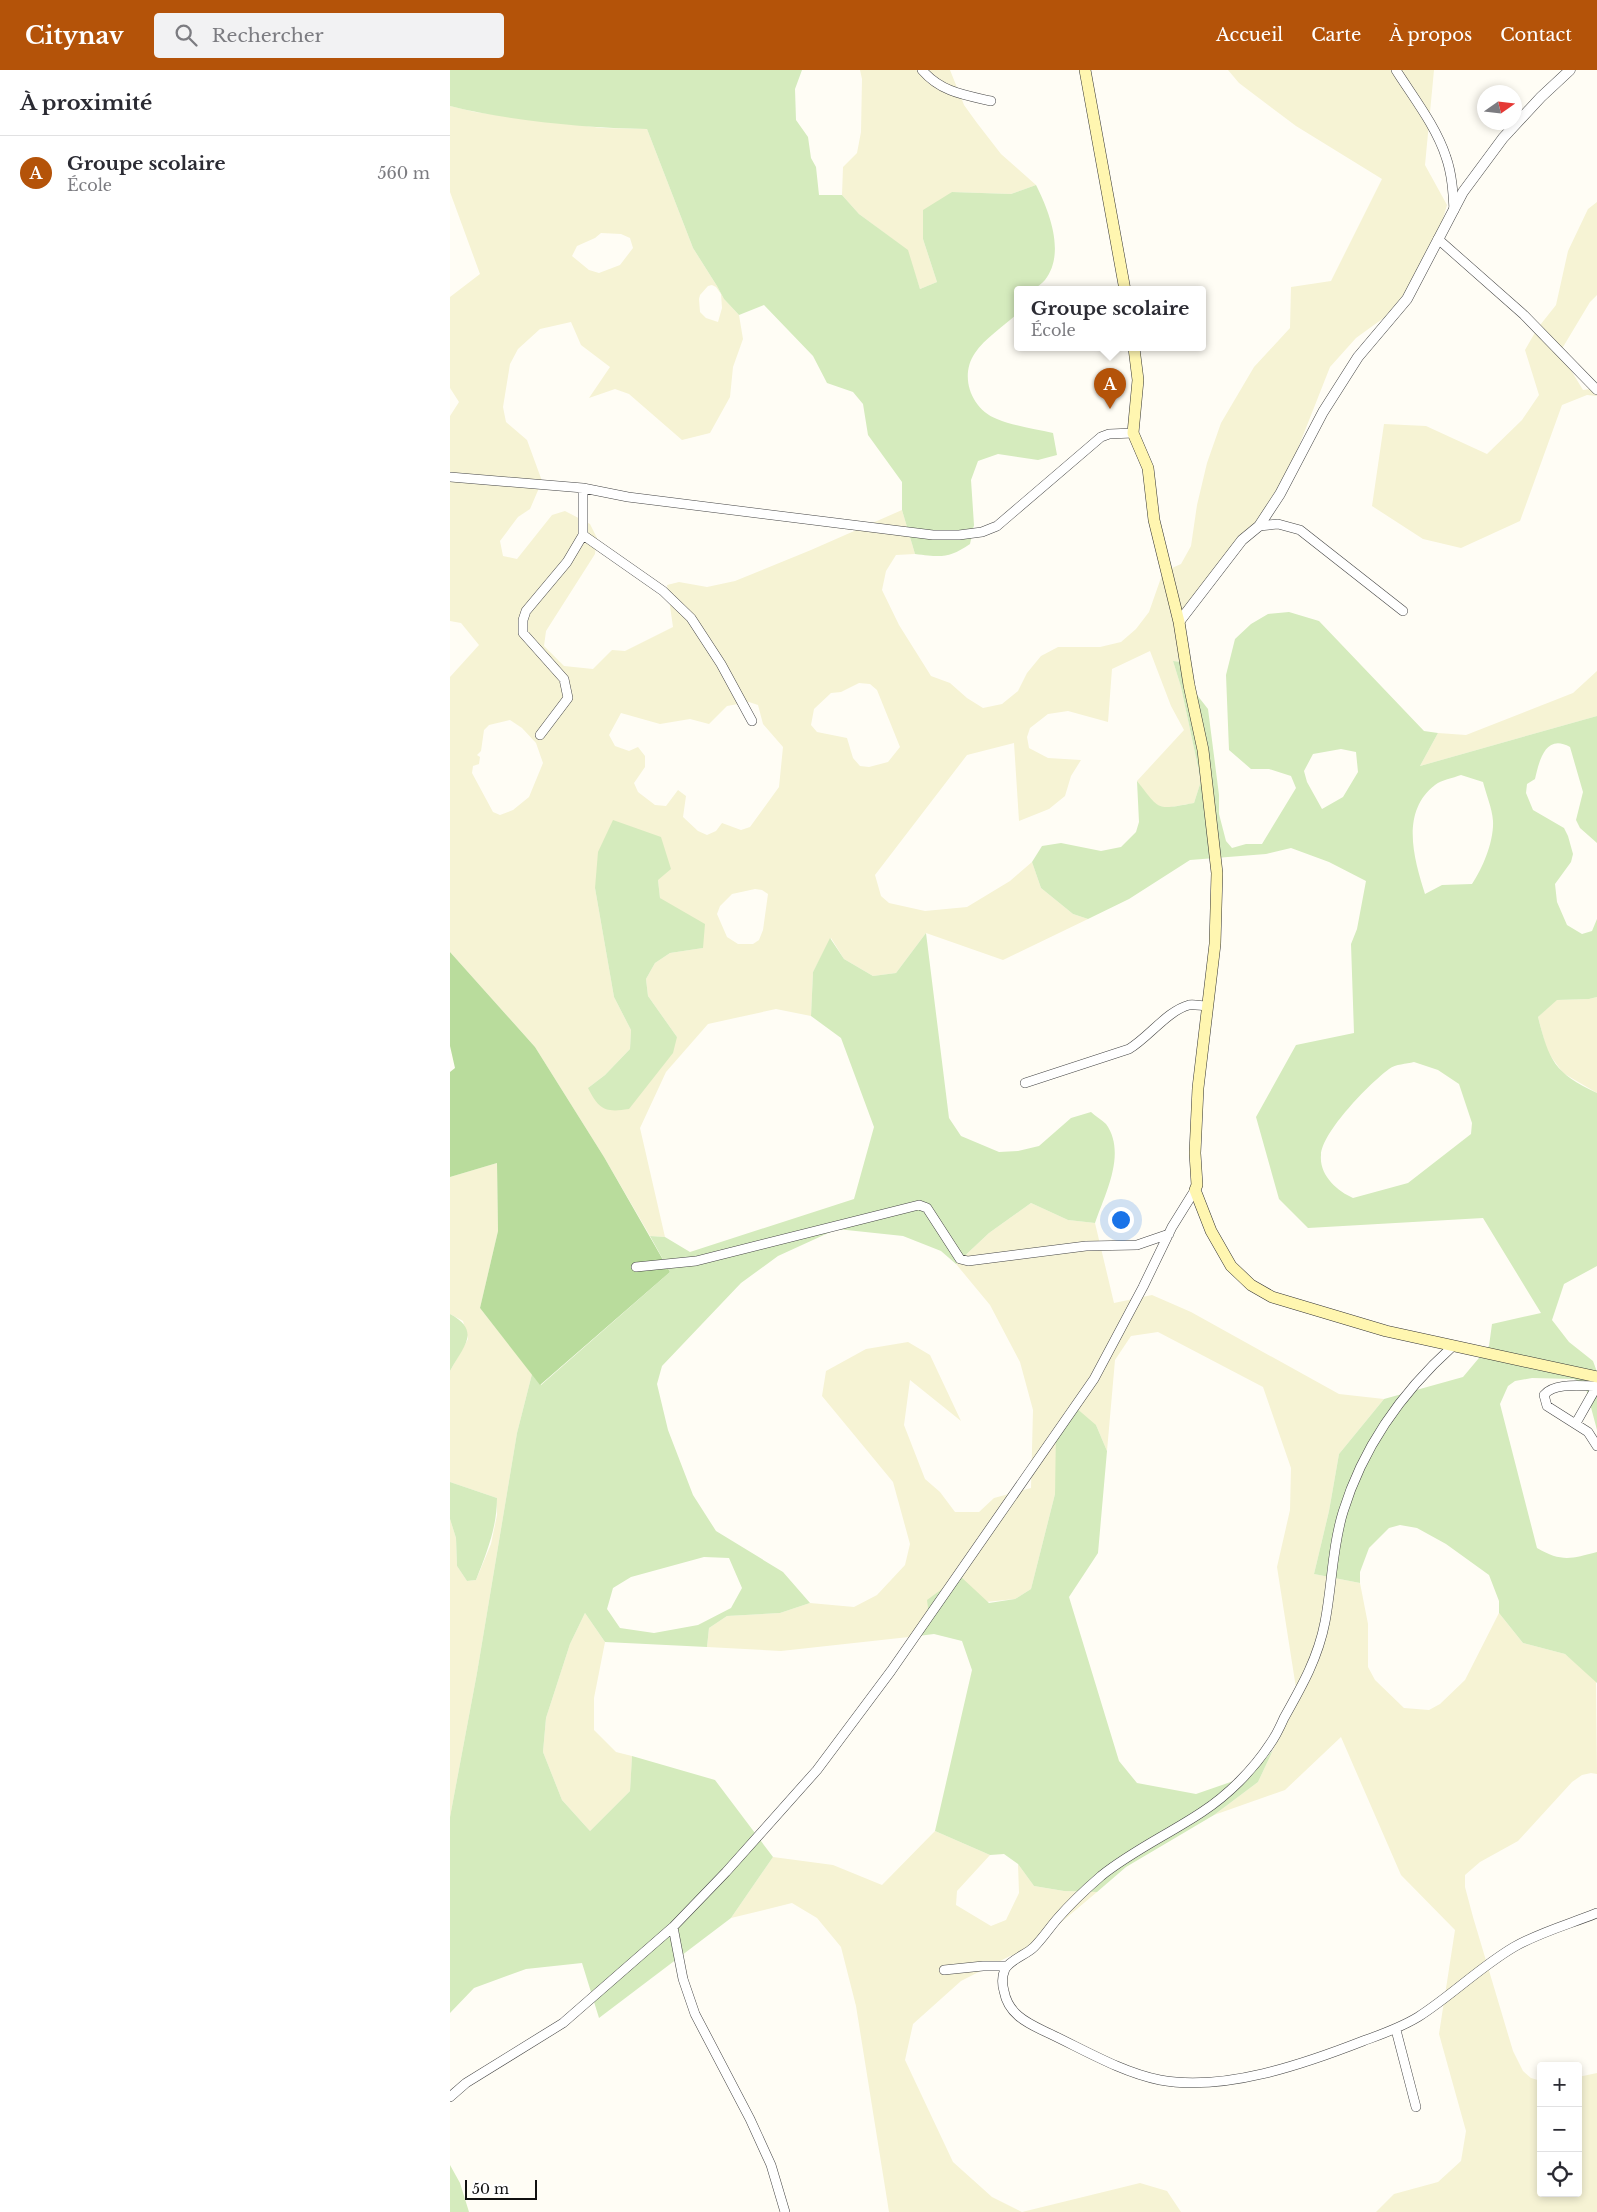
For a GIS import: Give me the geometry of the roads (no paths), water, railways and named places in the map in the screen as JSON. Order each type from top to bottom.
[{"type":"main road","points":[[1085,70],[1124,286]]},
{"type":"main road","points":[[1134,351],[1138,380],[1133,433],[1148,468],[1154,520],[1179,622],[1189,686],[1203,750],[1217,873],[1214,944],[1198,1088],[1195,1152],[1197,1185],[1195,1190],[1220,1248],[1231,1266],[1251,1285],[1281,1300],[1386,1331],[1597,1377]]},
{"type":"street","points":[[922,70],[931,80],[951,92],[991,101]]},
{"type":"street","points":[[1396,70],[1428,121],[1446,156],[1452,183],[1454,212]]},
{"type":"street","points":[[1179,622],[1242,540],[1259,526],[1280,494],[1323,412],[1358,357],[1407,299],[1463,192],[1503,138],[1541,97],[1570,70]]},
{"type":"street","points":[[1438,240],[1524,314],[1597,390]]},
{"type":"street","points":[[450,477],[583,488],[628,497],[788,518],[933,536],[959,536],[982,532],[997,526],[1101,437],[1109,434],[1133,433]]},
{"type":"street","points":[[540,734],[568,698],[567,688],[564,679],[523,633],[523,620],[526,611],[567,562],[583,535],[583,488]]},
{"type":"street","points":[[1259,526],[1278,524],[1300,530],[1403,611]]},
{"type":"street","points":[[583,535],[663,591],[691,618],[721,664],[752,722]]},
{"type":"street","points":[[1025,1083],[1129,1049],[1143,1040],[1172,1014],[1189,1005],[1208,1006]]},
{"type":"street","points":[[450,2097],[466,2083],[562,2023],[673,1927],[726,1872],[817,1770],[891,1671],[1094,1379],[1169,1234],[1195,1190]]},
{"type":"street","points":[[636,1267],[696,1261],[919,1205],[927,1208],[960,1258],[968,1262],[1086,1246],[1137,1245],[1169,1234]]},
{"type":"street","points":[[1453,1346],[1435,1362],[1392,1412],[1355,1476],[1342,1515],[1330,1579],[1325,1621],[1316,1655],[1305,1682],[1267,1749],[1231,1789],[1205,1811],[1142,1848],[1102,1876],[1057,1919],[1034,1948],[1007,1966],[1003,1975],[1006,2002],[1014,2014],[1032,2026],[1097,2056],[1157,2079],[1178,2082],[1212,2082],[1247,2076],[1323,2057],[1396,2030],[1444,2000],[1515,1946],[1544,1932],[1597,1913]]},
{"type":"street","points":[[1576,1423],[1597,1386]]},
{"type":"street","points":[[1597,1386],[1554,1388],[1547,1391],[1544,1395],[1547,1406],[1588,1432],[1597,1446]]},
{"type":"street","points":[[673,1927],[683,1979],[695,2014],[750,2119],[771,2165],[785,2212]]},
{"type":"street","points":[[944,1970],[983,1966],[1007,1966]]},
{"type":"street","points":[[1396,2030],[1416,2107]]},
{"type":"place","name":"Groupe scolaire","points":[[1110,409]]}]
